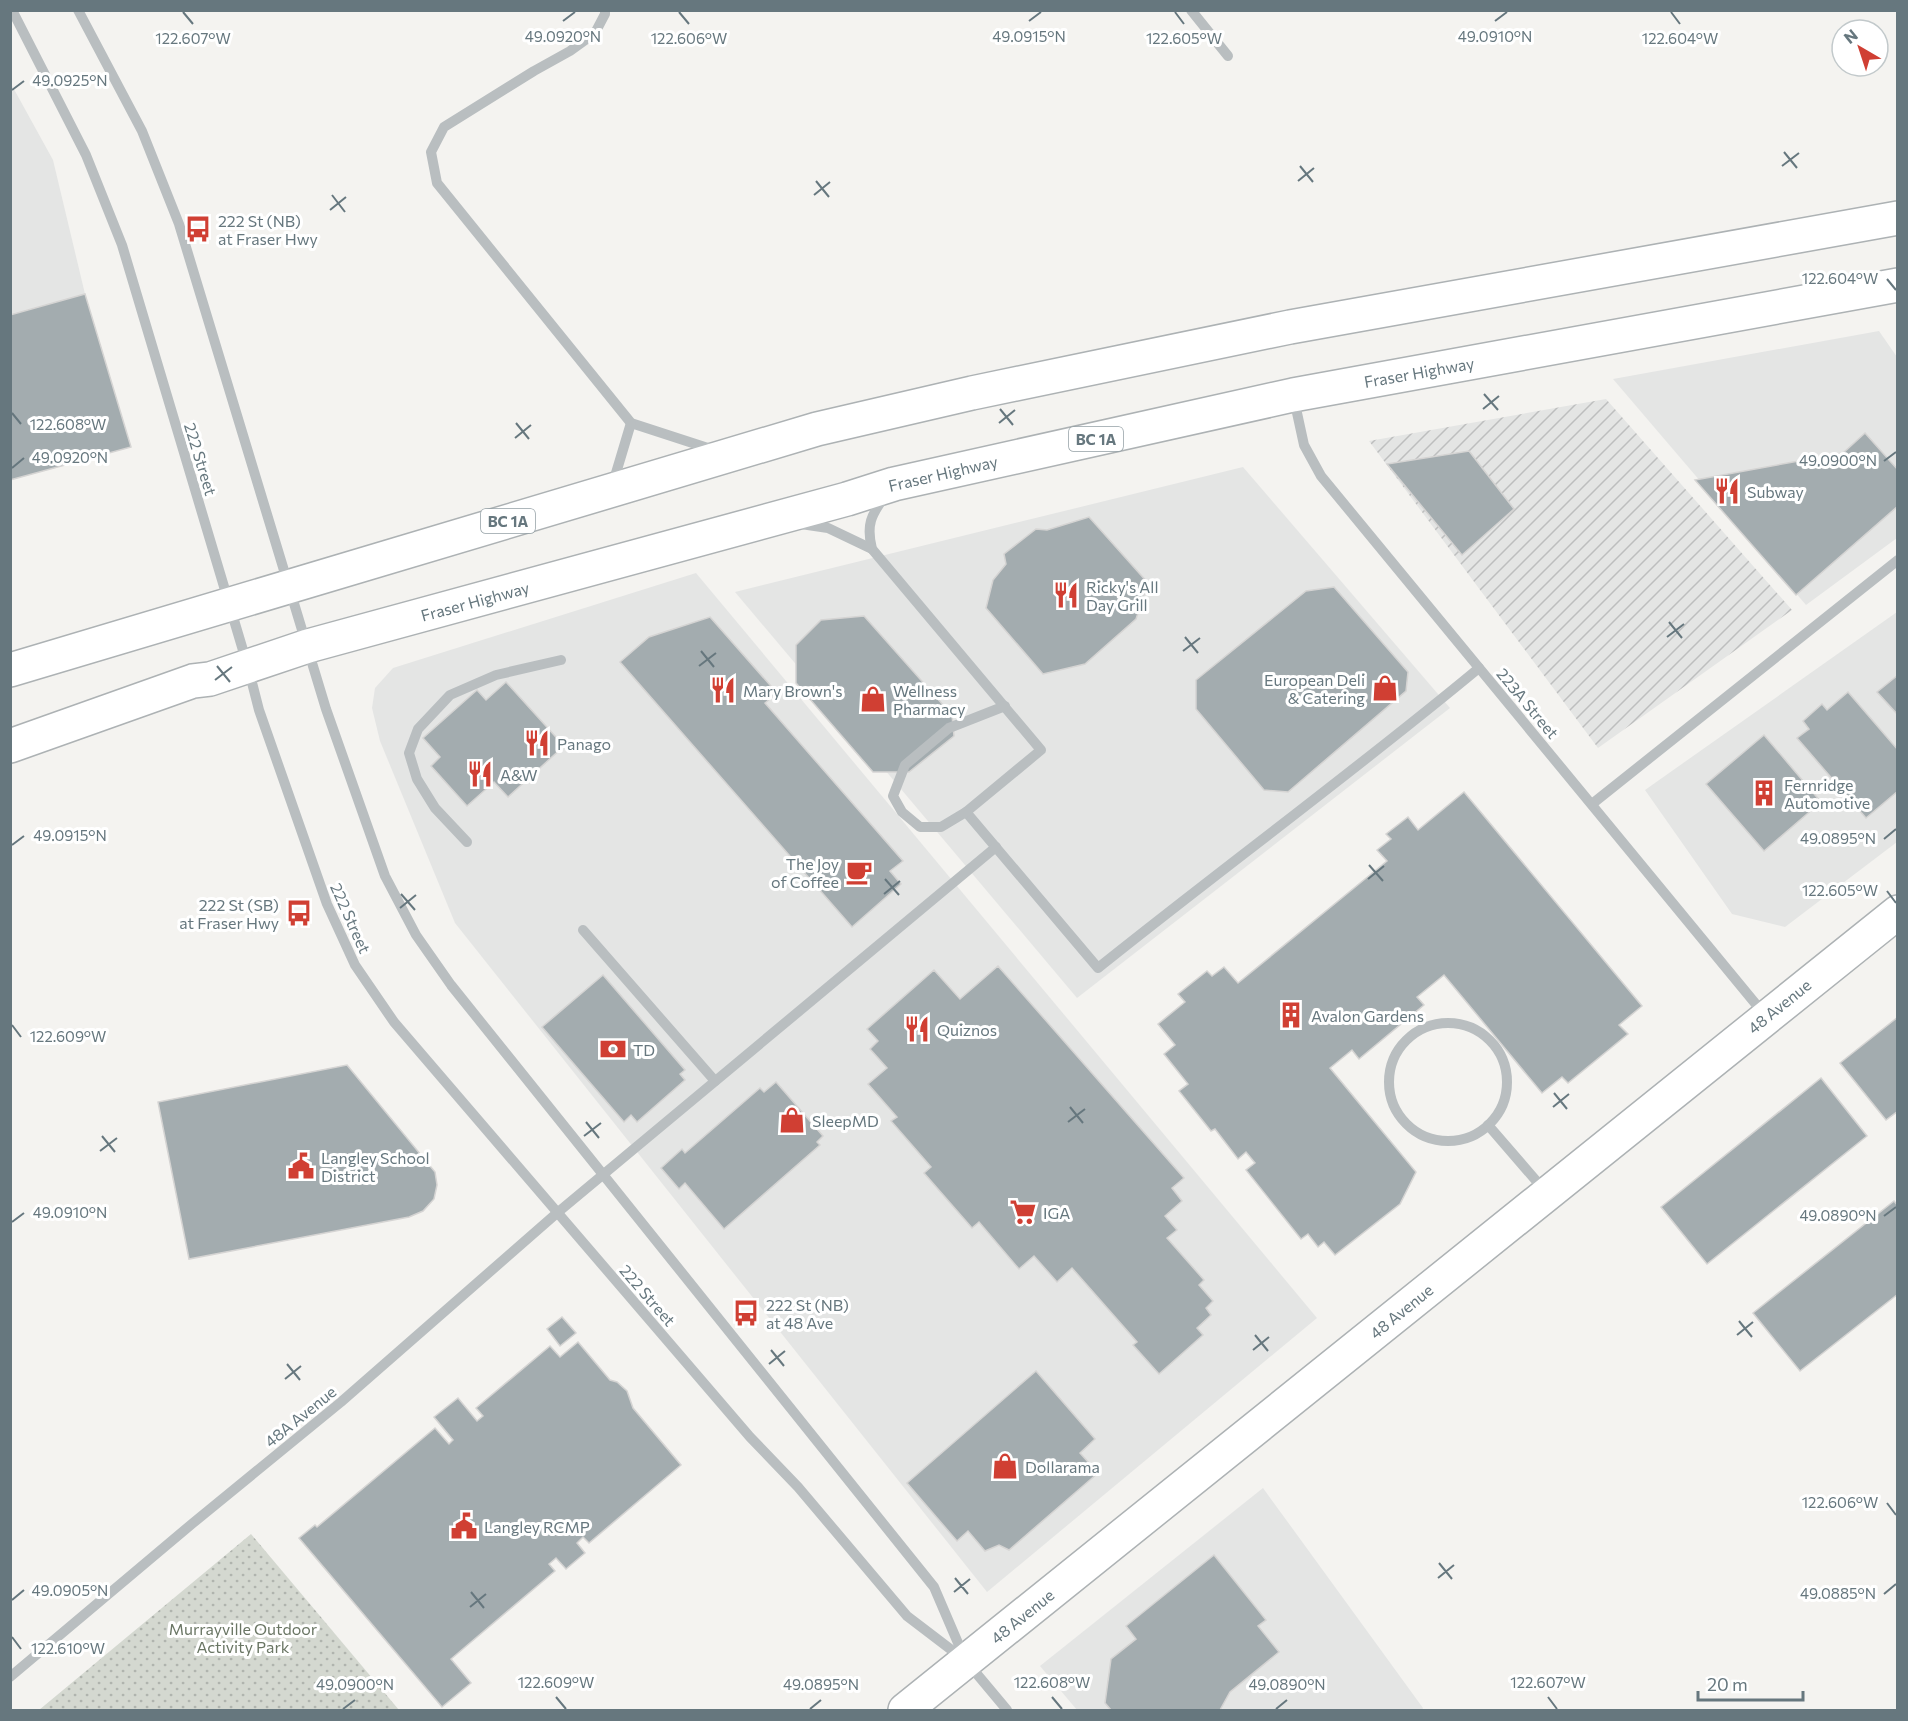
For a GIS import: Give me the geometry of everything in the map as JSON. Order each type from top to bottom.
[{"type":"main road","name":"BC 1A","points":[[10,670],[817,429],[962,395],[1290,327],[1898,218]]},
{"type":"main road","name":"Fraser Highway","points":[[10,746],[194,681],[210,679],[308,646],[894,484],[1293,395],[1898,285]]},
{"type":"main road","name":"48 Avenue","points":[[904,1710],[1898,912]]},
{"type":"street","name":"222 Street","points":[[12,10],[86,155],[122,245],[259,710],[327,903],[356,965],[394,1022],[750,1437],[798,1487],[907,1617],[966,1661],[1007,1710]]},
{"type":"street","name":"222 Street","points":[[78,10],[142,131],[179,225],[326,709],[385,876],[416,935],[451,985],[934,1587],[966,1661]]},
{"type":"street","points":[[605,10],[595,33],[570,51],[444,127],[431,152],[438,183],[631,423],[728,455]]},
{"type":"street","points":[[1191,10],[1228,56]]},
{"type":"street","name":"223A Street","points":[[1293,395],[1304,445],[1321,476],[1767,1016]]},
{"type":"street","points":[[612,489],[631,423]]},
{"type":"street","points":[[872,549],[869,524],[874,511],[894,484]]},
{"type":"street","points":[[774,519],[828,528],[872,549],[1005,706],[1041,750],[966,812],[941,827],[920,827],[902,812],[893,796],[905,765],[949,728],[1005,706]]},
{"type":"street","points":[[1592,804],[1898,560]]},
{"type":"street","points":[[467,842],[435,808],[417,779],[409,753],[418,729],[450,695],[496,675],[561,660]]},
{"type":"street","points":[[966,812],[1098,968],[1294,816],[1479,668]]},
{"type":"street","name":"48A Avenue","points":[[10,1677],[341,1402],[557,1213],[996,847]]},
{"type":"street","points":[[583,930],[715,1081]]},
{"type":"street","points":[[1450,1023],[1470,1028],[1487,1038],[1500,1054],[1506,1073],[1506,1094],[1500,1111],[1488,1125],[1473,1136],[1455,1141],[1436,1140],[1419,1134],[1405,1123],[1394,1107],[1389,1089],[1390,1069],[1398,1050],[1412,1035],[1430,1026],[1450,1023]]},
{"type":"street","points":[[1488,1125],[1547,1193]]},
{"type":"shaded area","points":[[10,82],[53,160],[85,294],[131,447],[11,480]]},
{"type":"shaded area","points":[[1879,331],[1897,357],[1897,538],[1806,605],[1613,379]]},
{"type":"shaded area","points":[[1606,399],[1792,610],[1598,748],[1369,441]]},
{"type":"shaded area","points":[[1243,467],[1450,708],[1077,998],[735,592]]},
{"type":"shaded area","points":[[696,573],[1317,1318],[987,1592],[455,923],[380,741],[372,708],[375,688],[393,668]]},
{"type":"shaded area","points":[[1897,612],[1897,842],[1785,927],[1732,914],[1645,790]]},
{"type":"shaded area","points":[[1263,1488],[1423,1708],[1422,1710],[1077,1710],[1040,1666]]},
{"type":"green space","name":"Murrayville Outdoor Activity Park","points":[[251,1534],[399,1710],[39,1710]]},
{"type":"building","points":[[85,294],[131,447],[10,480],[10,315]]},
{"type":"building","points":[[1865,433],[1898,470],[1898,506],[1796,595],[1695,480],[1843,453]]},
{"type":"building","points":[[1469,451],[1514,509],[1462,555],[1387,464]]},
{"type":"building","name":"Ricky's All Day Grill","points":[[1089,517],[1148,583],[1136,619],[1085,664],[1043,674],[986,608],[993,580],[1006,564],[1004,554],[1036,529],[1047,530]]},
{"type":"building","points":[[1334,587],[1408,672],[1406,691],[1288,792],[1264,790],[1196,709],[1196,680],[1306,591]]},
{"type":"building","name":"Wellness Pharmacy","points":[[864,616],[952,715],[954,736],[909,772],[873,772],[796,683],[796,645],[821,620]]},
{"type":"building","points":[[710,617],[777,693],[765,703],[903,861],[890,871],[901,884],[852,927],[620,662],[649,637]]},
{"type":"building","points":[[1898,675],[1898,715],[1877,692]]},
{"type":"building","points":[[506,682],[564,746],[508,797],[494,782],[467,806],[431,766],[440,757],[423,738],[477,690],[486,700]]},
{"type":"building","points":[[1848,692],[1898,750],[1898,791],[1866,818],[1797,738],[1809,729],[1803,721],[1822,704],[1827,710]]},
{"type":"building","name":"Fernridge Automotive","points":[[1764,735],[1821,802],[1764,851],[1706,784]]},
{"type":"building","name":"Avalon Gardens","points":[[1464,792],[1642,1006],[1619,1025],[1628,1034],[1568,1083],[1562,1077],[1542,1093],[1444,975],[1417,997],[1424,1005],[1359,1059],[1352,1050],[1330,1068],[1416,1172],[1400,1204],[1335,1255],[1324,1242],[1318,1247],[1308,1234],[1301,1239],[1246,1170],[1255,1163],[1246,1152],[1238,1159],[1215,1129],[1211,1131],[1179,1091],[1188,1084],[1164,1054],[1175,1045],[1158,1024],[1185,1002],[1178,994],[1207,971],[1212,976],[1224,967],[1238,983],[1387,861],[1377,850],[1391,839],[1386,834],[1408,817],[1418,830]]},
{"type":"building","points":[[998,966],[1184,1178],[1172,1188],[1182,1201],[1165,1216],[1177,1230],[1167,1238],[1204,1280],[1199,1285],[1213,1301],[1206,1308],[1211,1315],[1197,1328],[1203,1335],[1159,1374],[1133,1345],[1137,1342],[1072,1268],[1057,1282],[1034,1256],[1019,1269],[979,1222],[972,1228],[924,1173],[931,1167],[891,1121],[897,1117],[868,1084],[887,1068],[870,1049],[878,1041],[867,1029],[934,970],[960,999]]},
{"type":"building","name":"TD","points":[[603,975],[685,1070],[680,1074],[685,1080],[637,1122],[631,1115],[624,1122],[542,1027]]},
{"type":"building","points":[[1898,1017],[1898,1111],[1886,1120],[1840,1063]]},
{"type":"building","name":"Langley School District","points":[[347,1065],[435,1172],[437,1185],[434,1199],[423,1211],[409,1217],[189,1259],[158,1102]]},
{"type":"building","points":[[1821,1078],[1867,1136],[1707,1264],[1661,1207]]},
{"type":"building","points":[[776,1082],[823,1136],[817,1142],[820,1145],[724,1229],[685,1183],[679,1189],[661,1168],[682,1149],[685,1153],[760,1088],[764,1092]]},
{"type":"building","points":[[1894,1201],[1898,1206],[1898,1294],[1800,1371],[1753,1313]]},
{"type":"building","points":[[562,1317],[576,1333],[560,1346],[547,1329]]},
{"type":"building","name":"Langley RCMP","points":[[578,1342],[610,1380],[617,1382],[627,1391],[633,1408],[681,1465],[589,1543],[583,1537],[577,1543],[585,1553],[566,1569],[556,1558],[549,1564],[555,1571],[451,1659],[471,1683],[442,1707],[299,1538],[315,1525],[317,1527],[435,1428],[449,1444],[453,1440],[434,1417],[458,1398],[477,1421],[483,1416],[476,1408],[550,1346],[560,1357]]},
{"type":"building","points":[[1036,1371],[1095,1439],[1080,1453],[1098,1473],[1009,1550],[999,1545],[985,1551],[968,1531],[957,1541],[907,1483]]},
{"type":"building","points":[[1214,1555],[1266,1620],[1258,1626],[1279,1652],[1230,1692],[1220,1710],[1111,1710],[1105,1703],[1111,1659],[1136,1639],[1126,1626]]},
{"type":"place","name":"222 St (NB) at Fraser Hwy","points":[[198,229]]},
{"type":"place","name":"Subway","points":[[1727,491]]},
{"type":"place","name":"Ricky's All Day Grill","points":[[1066,595]]},
{"type":"place","name":"European Deli & Catering","points":[[1385,688]]},
{"type":"place","name":"Mary Brown's","points":[[723,690]]},
{"type":"place","name":"Wellness Pharmacy","points":[[873,699]]},
{"type":"place","name":"Panago","points":[[537,743]]},
{"type":"place","name":"A&W","points":[[480,774]]},
{"type":"place","name":"Fernridge Automotive","points":[[1764,793]]},
{"type":"place","name":"The Joy of Coffee","points":[[859,872]]},
{"type":"place","name":"222 St (SB) at Fraser Hwy","points":[[299,913]]},
{"type":"place","name":"Avalon Gardens","points":[[1291,1015]]},
{"type":"place","name":"Quiznos","points":[[917,1029]]},
{"type":"place","name":"TD","points":[[613,1049]]},
{"type":"place","name":"SleepMD","points":[[792,1120]]},
{"type":"place","name":"Langley School District","points":[[301,1166]]},
{"type":"place","name":"IGA","points":[[1023,1212]]},
{"type":"place","name":"222 St (NB) at 48 Ave","points":[[746,1313]]},
{"type":"place","name":"Dollarama","points":[[1005,1466]]},
{"type":"place","name":"Langley RCMP","points":[[464,1526]]}]
